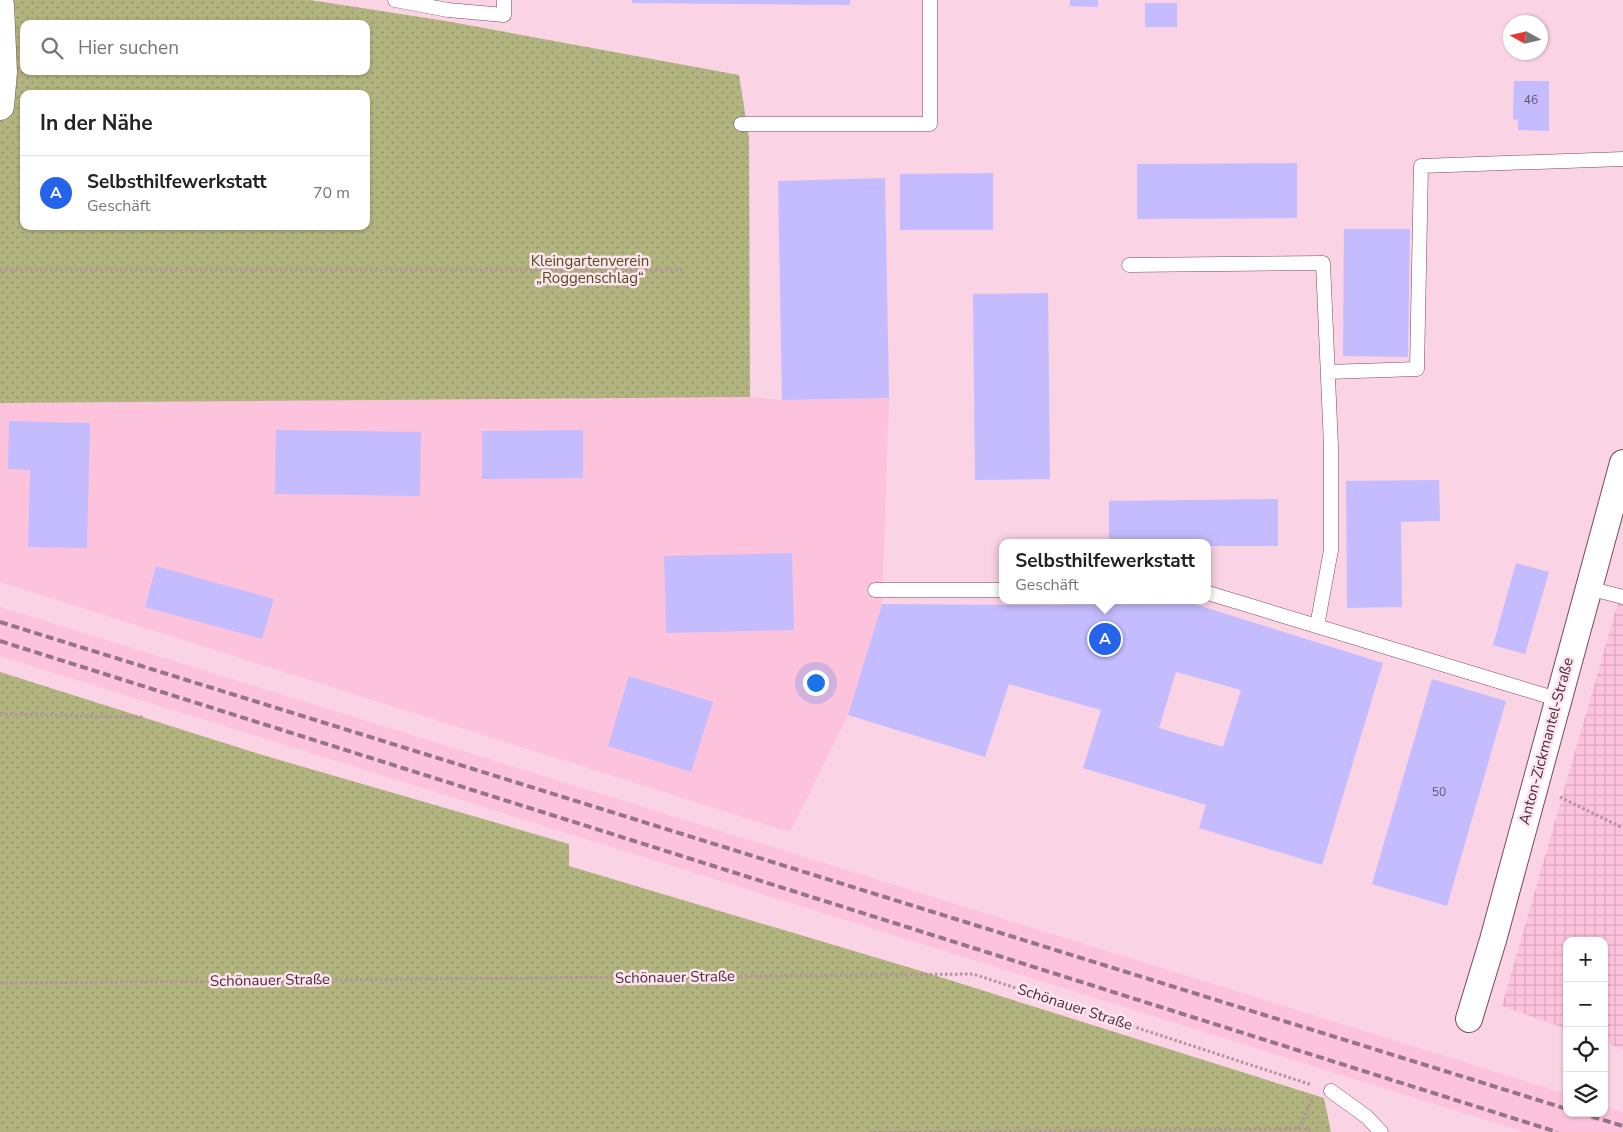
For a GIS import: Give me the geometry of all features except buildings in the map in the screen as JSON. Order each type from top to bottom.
[{"type":"street","points":[[0,5],[3,72],[0,106]]},
{"type":"street","name":"Anton-Zickmantel-Straße","points":[[1469,1019],[1493,940],[1557,699],[1623,463]]},
{"type":"lane","points":[[395,0],[448,10],[504,15],[504,0]]},
{"type":"lane","points":[[741,124],[930,124],[930,0]]},
{"type":"lane","points":[[1328,372],[1417,369],[1421,166],[1623,159]]},
{"type":"lane","points":[[1129,265],[1323,263],[1331,446],[1331,550],[1317,626]]},
{"type":"lane","points":[[1588,588],[1623,597]]},
{"type":"lane","points":[[875,590],[999,590]]},
{"type":"lane","points":[[1211,594],[1557,699]]},
{"type":"lane","points":[[1331,1091],[1367,1117],[1381,1132]]},
{"type":"path","points":[[3,72],[20,72]]},
{"type":"path","points":[[0,270],[685,270]]},
{"type":"path","points":[[0,714],[143,717]]},
{"type":"path","points":[[1534,785],[1623,828]]},
{"type":"path","name":"Schönauer Straße","points":[[0,983],[973,974],[1331,1091]]},
{"type":"path","points":[[1299,1129],[1317,1086]]},
{"type":"path","points":[[869,1132],[1299,1129],[1308,1129],[1311,1132]]},
{"type":"shaded area","points":[[750,397],[782,400],[889,398],[882,604],[848,715],[790,832],[0,582],[0,403]]},
{"type":"shaded area","points":[[1623,585],[1623,1049],[1608,1043],[1608,937],[1563,937],[1563,1028],[1502,1006]]},
{"type":"shaded area","points":[[0,607],[1563,1093],[1563,1117],[1608,1117],[1608,1107],[1623,1112],[1623,1132],[1524,1132],[0,656]]},
{"type":"green space","name":"Kleingartenverein „Roggenschlag“","points":[[11,0],[310,0],[446,21],[739,75],[749,138],[750,397],[0,403],[0,3]]},
{"type":"green space","points":[[0,672],[259,754],[569,844],[569,866],[921,971],[1324,1098],[1331,1132],[0,1132]]},
{"type":"railway","points":[[0,622],[1563,1108]]},
{"type":"railway","points":[[0,641],[1557,1132]]},
{"type":"railway","points":[[1593,1117],[1623,1126]]},
{"type":"place","name":"Selbsthilfewerkstatt","points":[[1105,639]]}]
